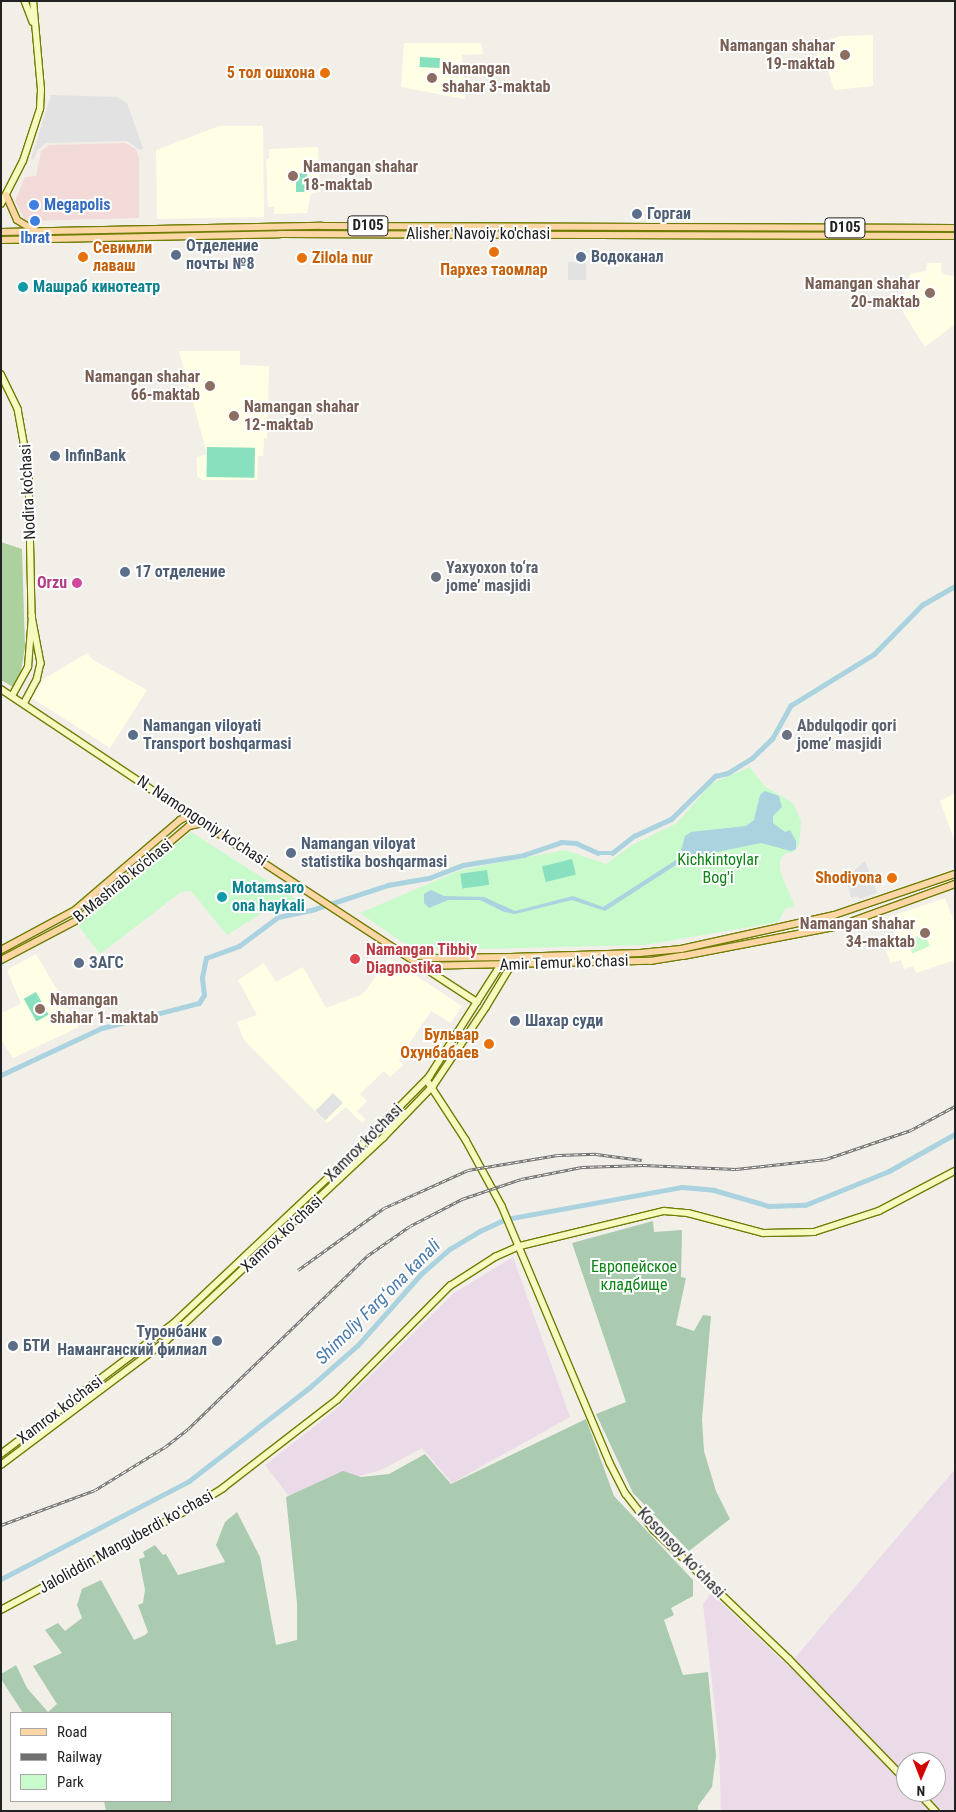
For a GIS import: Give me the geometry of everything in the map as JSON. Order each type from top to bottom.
[{"type":"main road","points":[[25,1],[33,22]]},
{"type":"main road","points":[[1,204],[23,161],[40,109],[41,90],[33,22],[33,1]]},
{"type":"main road","points":[[6,195],[17,220],[36,232]]},
{"type":"main road","name":"Alisher Navoiy ko'chasi","points":[[1,232],[322,226],[955,228]]},
{"type":"main road","name":"Alisher Navoiy ko'chasi","points":[[1,240],[280,234],[955,236]]},
{"type":"main road","name":"Nodira ko'chasi","points":[[1,374],[18,409],[29,470],[32,616],[28,667],[12,696]]},
{"type":"main road","name":"Nodira ko'chasi","points":[[24,704],[37,680],[41,663],[32,616]]},
{"type":"main road","name":"N. Namongoniy ko'chasi","points":[[1,689],[401,954]]},
{"type":"main road","points":[[190,815],[189,826],[204,823]]},
{"type":"main road","name":"B.Mashrab ko'chasi","points":[[1,950],[75,910],[180,820],[190,815]]},
{"type":"main road","name":"B.Mashrab ko'chasi","points":[[1,960],[79,919],[189,826]]},
{"type":"main road","name":"Amir Temur koʻchasi","points":[[401,954],[432,958],[510,957],[640,953],[681,949],[825,918],[955,874]]},
{"type":"main road","points":[[943,878],[946,887]]},
{"type":"main road","name":"Amir Temur koʻchasi","points":[[422,966],[650,961],[683,956],[839,926],[955,884]]},
{"type":"main road","points":[[681,949],[683,956]]},
{"type":"main road","points":[[401,954],[477,1002]]},
{"type":"main road","points":[[510,957],[510,965]]},
{"type":"main road","name":"Xamrox ko'chasi","points":[[1,1454],[174,1323],[215,1288],[427,1080],[477,1002],[498,965],[510,957]]},
{"type":"main road","name":"Xamrox koʻchasi","points":[[1,1465],[189,1322],[358,1162],[433,1086],[510,965]]},
{"type":"main road","name":"Kosonsoy koʻchasi","points":[[427,1080],[433,1086],[502,1206],[610,1464],[626,1494],[654,1530],[789,1660],[896,1770]]},
{"type":"main road","name":"Jaloliddin Manguberdi koʻchasi","points":[[1,1610],[219,1491],[337,1400],[461,1277],[520,1246],[664,1212],[688,1213],[763,1233],[814,1232],[879,1211],[955,1171]]},
{"type":"shaded area","name":"Namangan shahar 19-maktab","points":[[873,35],[873,86],[834,90],[826,64],[819,64],[816,45],[840,36]]},
{"type":"shaded area","name":"Namangan shahar 3-maktab","points":[[404,43],[481,43],[483,54],[462,55],[465,99],[401,87]]},
{"type":"shaded area","points":[[51,95],[117,97],[127,103],[143,148],[140,150],[127,141],[46,143],[37,151],[34,160],[31,159]]},
{"type":"shaded area","points":[[219,126],[263,126],[264,217],[157,219],[156,150]]},
{"type":"shaded area","points":[[125,143],[136,149],[139,158],[139,218],[25,221],[15,201],[25,177],[36,176],[41,151],[49,145]]},
{"type":"shaded area","name":"Namangan shahar 18-maktab","points":[[318,147],[320,192],[311,193],[307,213],[274,214],[274,207],[268,207],[266,159],[269,158],[269,149]]},
{"type":"shaded area","points":[[568,262],[586,262],[586,280],[568,280]]},
{"type":"shaded area","name":"Namangan shahar 20-maktab","points":[[927,263],[941,263],[942,274],[955,276],[955,324],[925,347],[901,309],[910,274],[926,271]]},
{"type":"shaded area","name":"Namangan shahar 12-maktab","points":[[179,351],[240,351],[240,365],[269,366],[267,438],[264,438],[263,456],[258,456],[257,480],[203,480],[197,476],[197,457],[207,454]]},
{"type":"shaded area","points":[[87,653],[93,660],[147,690],[110,748],[32,698],[44,679]]},
{"type":"shaded area","points":[[955,793],[955,842],[940,801]]},
{"type":"shaded area","points":[[865,861],[877,893],[859,899],[858,896],[851,898],[846,878]]},
{"type":"shaded area","name":"Namangan shahar 34-maktab","points":[[945,898],[955,924],[955,960],[916,973],[913,966],[904,969],[901,960],[890,963],[885,946],[898,942],[889,917]]},
{"type":"shaded area","name":"Namangan shahar 1-maktab","points":[[36,954],[79,1027],[13,1058],[1,1040],[1,1013],[21,1004],[7,970]]},
{"type":"shaded area","points":[[389,958],[462,1006],[451,1023],[431,1011],[399,1059],[403,1065],[390,1077],[384,1071],[360,1094],[367,1101],[357,1111],[366,1120],[362,1123],[346,1107],[327,1123],[244,1040],[237,1022],[257,1015],[238,980],[264,963],[276,982],[303,967],[326,1008],[363,994]]},
{"type":"shaded area","points":[[333,1093],[343,1103],[325,1121],[315,1111]]},
{"type":"shaded area","points":[[513,1257],[570,1417],[452,1483],[422,1448],[381,1470],[288,1495],[265,1465],[334,1411],[454,1293]]},
{"type":"shaded area","points":[[955,1469],[955,1811],[721,1811],[719,1745],[703,1604],[711,1593],[788,1666]]},
{"type":"green space","points":[[420,57],[440,58],[439,68],[419,67]]},
{"type":"green space","points":[[296,173],[307,173],[307,192],[296,192]]},
{"type":"green space","points":[[207,447],[255,448],[254,478],[206,477]]},
{"type":"green space","points":[[1,542],[22,549],[25,648],[20,676],[13,687],[1,680]]},
{"type":"green space","name":"Kichkintoylar Bog'i","points":[[750,767],[764,786],[793,803],[801,821],[799,845],[794,852],[784,854],[780,861],[780,871],[795,907],[786,908],[778,922],[645,945],[433,950],[402,942],[360,913],[461,870],[565,850],[606,864],[632,845],[677,823],[712,783]]},
{"type":"green space","points":[[191,832],[299,901],[270,908],[227,935],[191,891],[181,892],[100,954],[77,924]]},
{"type":"green space","points":[[572,859],[576,875],[546,882],[542,866]]},
{"type":"green space","points":[[487,870],[489,885],[462,889],[460,874]]},
{"type":"green space","points":[[925,934],[930,946],[913,953],[908,941]]},
{"type":"green space","points":[[36,992],[49,1015],[36,1022],[24,999]]},
{"type":"green space","name":"Европейское кладбище","points":[[653,1221],[654,1232],[682,1230],[681,1277],[686,1278],[676,1325],[694,1331],[703,1315],[711,1316],[702,1419],[704,1451],[716,1491],[730,1519],[689,1551],[633,1493],[596,1414],[626,1402],[572,1243]]},
{"type":"green space","points":[[586,1419],[614,1496],[693,1580],[693,1596],[671,1608],[674,1615],[664,1620],[683,1675],[708,1672],[716,1756],[712,1787],[698,1806],[698,1811],[106,1811],[104,1802],[172,1802],[172,1712],[48,1712],[57,1704],[33,1666],[62,1653],[45,1630],[58,1623],[65,1631],[82,1618],[77,1605],[82,1589],[101,1580],[134,1640],[145,1635],[148,1632],[138,1605],[143,1603],[145,1590],[139,1559],[145,1557],[143,1552],[155,1545],[163,1555],[166,1554],[178,1575],[225,1562],[216,1545],[225,1522],[237,1512],[260,1557],[276,1645],[297,1640],[297,1603],[286,1497],[343,1471],[361,1477],[389,1474],[425,1454],[451,1484]]},
{"type":"green space","points":[[16,1665],[27,1688],[48,1712],[22,1712],[1,1679],[1,1674]]},
{"type":"water","points":[[765,791],[779,796],[782,807],[773,816],[773,823],[785,832],[790,830],[796,841],[796,849],[791,851],[761,843],[687,858],[605,911],[572,900],[515,914],[504,912],[480,900],[448,900],[429,908],[424,903],[424,894],[431,890],[444,896],[484,897],[515,911],[573,896],[603,907],[679,858],[685,836],[691,832],[746,826],[754,820],[760,795]]},
{"type":"waterway","points":[[1,1075],[102,1028],[199,1003],[204,995],[202,978],[206,958],[239,946],[278,917],[315,909],[388,885],[429,878],[463,865],[524,855],[561,842],[576,843],[598,853],[612,853],[634,836],[671,819],[715,776],[728,773],[752,758],[772,739],[790,706],[874,654],[922,605],[955,586]]},
{"type":"waterway","name":"Shimoliy Fargʻona kanali","points":[[1,1579],[189,1481],[309,1388],[358,1345],[421,1274],[450,1249],[480,1231],[506,1219],[682,1187],[714,1190],[769,1206],[805,1205],[889,1171],[955,1134]]},
{"type":"railway","points":[[1,1525],[95,1490],[165,1447],[188,1429],[367,1256],[410,1226],[462,1199],[521,1179],[582,1167],[643,1165],[736,1169],[826,1159],[911,1130],[955,1106]]},
{"type":"railway","points":[[298,1270],[384,1208],[468,1170],[558,1155],[596,1154],[642,1160]]},
{"type":"place","name":"Namangan shahar 19-maktab","points":[[845,55]]},
{"type":"place","name":"5 тол ошхона","points":[[325,73]]},
{"type":"place","name":"Namangan shahar 3-maktab","points":[[432,78]]},
{"type":"place","name":"Namangan shahar 18-maktab","points":[[293,176]]},
{"type":"place","name":"Megapolis","points":[[34,205]]},
{"type":"place","name":"Горгаи","points":[[637,214]]},
{"type":"place","name":"Ibrat","points":[[35,221]]},
{"type":"place","name":"Пархез таомлар","points":[[494,252]]},
{"type":"place","name":"Отделение почты №8","points":[[176,255]]},
{"type":"place","name":"Севимли лаваш","points":[[83,257]]},
{"type":"place","name":"Водоканал","points":[[581,257]]},
{"type":"place","name":"Zilola nur","points":[[302,258]]},
{"type":"place","name":"Машраб кинотеатр","points":[[23,287]]},
{"type":"place","name":"Namangan shahar 20-maktab","points":[[930,293]]},
{"type":"place","name":"Namangan shahar 66-maktab","points":[[210,386]]},
{"type":"place","name":"Namangan shahar 12-maktab","points":[[234,416]]},
{"type":"place","name":"InfinBank","points":[[55,456]]},
{"type":"place","name":"17 отделение","points":[[125,572]]},
{"type":"place","name":"Yaxyoxon to‘ra jome’ masjidi","points":[[436,577]]},
{"type":"place","name":"Orzu","points":[[77,583]]},
{"type":"place","name":"Namangan viloyati Transport boshqarmasi","points":[[133,735]]},
{"type":"place","name":"Abdulqodir qori jome’ masjidi","points":[[787,735]]},
{"type":"place","name":"Namangan viloyat statistika boshqarmasi","points":[[291,853]]},
{"type":"place","name":"Shodiyona","points":[[892,878]]},
{"type":"place","name":"Motamsaro ona haykali","points":[[222,897]]},
{"type":"place","name":"Namangan shahar 34-maktab","points":[[925,933]]},
{"type":"place","name":"Namangan Tibbiy Diagnostika","points":[[355,959]]},
{"type":"place","name":"ЗАГС","points":[[79,963]]},
{"type":"place","name":"Namangan shahar 1-maktab","points":[[40,1009]]},
{"type":"place","name":"Шахар суди","points":[[515,1021]]},
{"type":"place","name":"Бульвар Охунбабаев","points":[[489,1044]]},
{"type":"place","name":"Туронбанк Наманганский филиал","points":[[217,1341]]},
{"type":"place","name":"БТИ","points":[[13,1346]]}]
